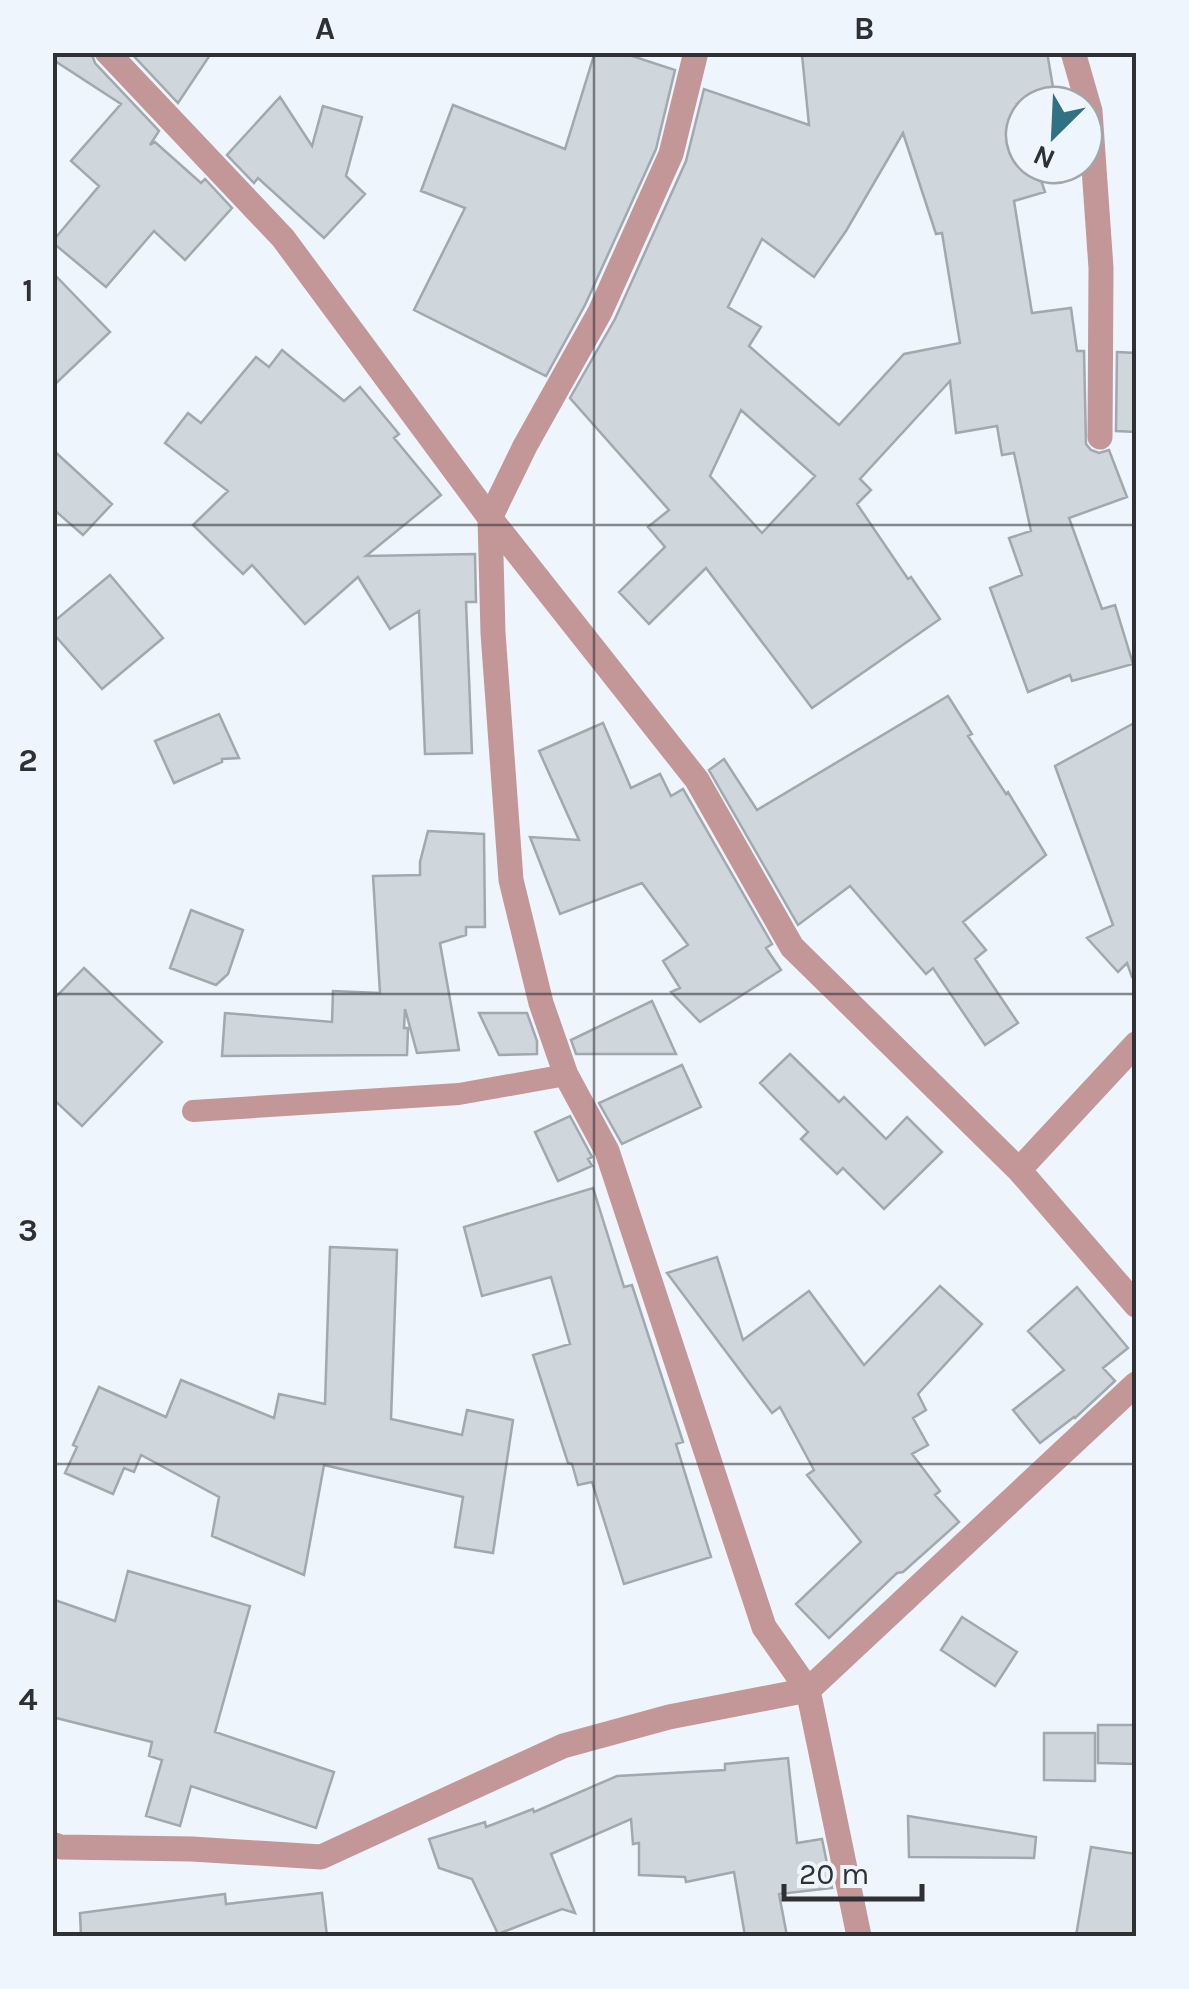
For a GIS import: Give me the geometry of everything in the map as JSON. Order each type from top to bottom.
[{"type":"street","points":[[107,52],[283,238],[490,518],[698,780],[792,948],[1019,1170],[1136,1306]]},
{"type":"street","points":[[696,52],[671,154],[600,312],[525,446],[490,518],[493,632],[510,880],[541,1002],[566,1075],[607,1151],[764,1628],[808,1690],[860,1936]]},
{"type":"street","points":[[1073,52],[1090,111],[1101,268],[1100,438]]},
{"type":"street","points":[[1019,1170],[1136,1044]]},
{"type":"street","points":[[52,1844],[192,1848],[321,1858],[563,1746],[670,1717],[808,1690],[1136,1384]]},
{"type":"lane","points":[[192,1111],[459,1094],[566,1075]]},
{"type":"building","points":[[52,52],[91,52],[95,63],[159,131],[150,145],[155,142],[201,183],[205,179],[232,208],[185,260],[154,231],[106,287],[52,242],[99,186],[71,161],[121,104],[52,59]]},
{"type":"building","points":[[130,52],[212,52],[178,103]]},
{"type":"building","points":[[595,52],[620,52],[675,70],[656,149],[585,305],[546,376],[414,310],[465,208],[421,191],[453,105],[565,149]]},
{"type":"building","points":[[1047,52],[1053,85],[1004,85],[1004,185],[1043,185],[1045,192],[1014,201],[1032,313],[1071,308],[1077,351],[1084,351],[1086,444],[1099,453],[1109,450],[1127,497],[1069,518],[1102,609],[1115,605],[1133,664],[1072,681],[1070,675],[1028,692],[990,588],[1022,575],[1009,538],[1031,531],[1014,453],[1002,455],[997,426],[956,433],[950,381],[860,479],[871,490],[857,504],[940,619],[812,708],[706,568],[649,624],[619,592],[665,547],[648,527],[669,510],[570,398],[615,319],[686,161],[704,89],[809,125],[802,55]],"holes":[[[903,133],[936,234],[942,233],[960,343],[904,354],[839,425],[749,346],[761,327],[728,307],[762,239],[814,277],[846,231]],[[741,410],[815,476],[762,533],[710,476]]]},
{"type":"building","points":[[280,97],[312,146],[323,106],[362,117],[346,176],[365,194],[324,238],[258,178],[254,183],[227,155]]},
{"type":"building","points":[[52,272],[110,332],[52,387]]},
{"type":"building","points":[[282,350],[344,401],[360,387],[399,434],[394,438],[441,495],[366,556],[475,554],[476,602],[466,602],[472,753],[425,754],[419,611],[390,629],[358,577],[305,624],[252,565],[243,574],[193,525],[228,491],[165,443],[188,413],[201,423],[256,357],[269,367]]},
{"type":"building","points":[[1117,352],[1136,353],[1136,432],[1116,431]]},
{"type":"building","points":[[52,449],[112,504],[83,535],[52,508]]},
{"type":"building","points":[[110,575],[163,638],[102,689],[52,632],[52,623]]},
{"type":"building","points":[[948,696],[972,734],[968,736],[1046,855],[963,922],[986,950],[975,959],[1018,1023],[985,1045],[933,968],[926,974],[850,886],[798,925],[709,770],[724,759],[757,810]]},
{"type":"building","points":[[219,714],[239,758],[222,759],[174,783],[155,741]]},
{"type":"building","points":[[1136,722],[1136,976],[1132,977],[1127,963],[1118,972],[1087,938],[1113,925],[1055,766]]},
{"type":"building","points":[[603,723],[631,788],[660,774],[671,796],[683,789],[772,944],[766,948],[781,970],[700,1022],[671,992],[680,988],[663,961],[688,945],[642,883],[560,914],[530,837],[579,840],[539,751]]},
{"type":"building","points":[[428,831],[484,834],[485,927],[466,927],[466,935],[440,943],[459,1050],[417,1053],[405,1009],[407,1055],[222,1056],[225,1013],[332,1022],[333,991],[380,993],[373,876],[420,875]]},
{"type":"building","points":[[191,910],[243,930],[228,974],[216,985],[170,968]]},
{"type":"building","points":[[84,968],[162,1042],[82,1126],[52,1098],[52,1001]]},
{"type":"building","points":[[652,1001],[676,1054],[576,1054],[571,1040]]},
{"type":"building","points":[[479,1013],[527,1013],[537,1041],[537,1054],[499,1055]]},
{"type":"building","points":[[790,1054],[839,1102],[844,1097],[886,1139],[907,1117],[942,1152],[884,1209],[843,1168],[837,1174],[801,1139],[808,1132],[760,1083]]},
{"type":"building","points":[[682,1065],[701,1107],[622,1144],[599,1103]]},
{"type":"building","points":[[570,1116],[592,1157],[588,1159],[592,1166],[558,1181],[535,1132]]},
{"type":"building","points":[[593,1188],[624,1287],[632,1285],[683,1442],[676,1444],[711,1557],[624,1584],[592,1482],[578,1485],[533,1355],[570,1344],[551,1277],[482,1296],[464,1227]]},
{"type":"building","points":[[330,1247],[397,1250],[391,1419],[462,1435],[467,1410],[513,1420],[493,1553],[455,1547],[463,1497],[324,1465],[304,1575],[212,1536],[219,1497],[141,1455],[134,1472],[124,1468],[113,1494],[65,1473],[99,1387],[166,1417],[181,1380],[274,1418],[279,1394],[325,1404]]},
{"type":"building","points":[[717,1257],[743,1340],[809,1291],[864,1365],[940,1286],[982,1324],[918,1394],[926,1410],[913,1418],[928,1445],[912,1454],[940,1491],[935,1495],[959,1522],[903,1572],[897,1573],[829,1638],[796,1604],[861,1542],[807,1475],[814,1470],[780,1407],[772,1413],[667,1273]]},
{"type":"building","points":[[1077,1287],[1128,1348],[1103,1368],[1115,1381],[1075,1418],[1040,1443],[1013,1410],[1064,1370],[1028,1331]]},
{"type":"building","points":[[128,1571],[250,1606],[215,1732],[334,1772],[316,1828],[191,1786],[180,1826],[146,1816],[162,1760],[149,1756],[152,1742],[52,1717],[52,1599],[115,1621]]},
{"type":"building","points":[[962,1617],[1017,1652],[995,1686],[941,1650]]},
{"type":"building","points":[[1098,1725],[1136,1725],[1136,1764],[1098,1763]]},
{"type":"building","points":[[1044,1733],[1095,1733],[1095,1781],[1044,1780]]},
{"type":"building","points":[[788,1758],[797,1843],[822,1839],[832,1888],[779,1894],[787,1936],[745,1936],[734,1872],[686,1882],[685,1877],[639,1875],[639,1843],[633,1844],[631,1819],[551,1854],[575,1913],[562,1909],[498,1934],[472,1879],[439,1868],[429,1839],[485,1822],[486,1827],[533,1809],[534,1812],[617,1776],[725,1770],[725,1764]]},
{"type":"building","points":[[908,1816],[1036,1837],[1034,1858],[909,1857]]},
{"type":"building","points":[[1091,1847],[1136,1854],[1136,1936],[1076,1936]]},
{"type":"building","points":[[322,1893],[327,1936],[81,1936],[80,1913],[225,1894],[226,1904]]}]
